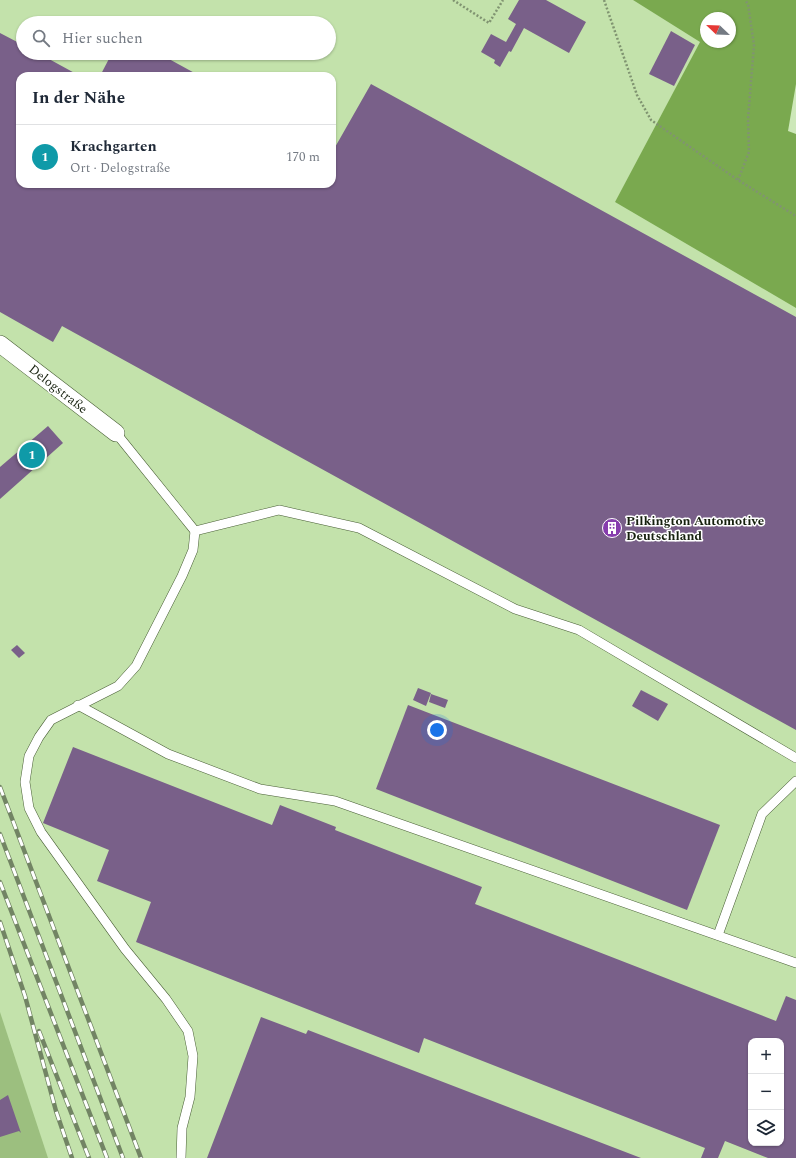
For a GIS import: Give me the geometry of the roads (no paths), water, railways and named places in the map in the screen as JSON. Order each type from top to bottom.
[{"type":"street","name":"Delogstraße","points":[[0,344],[116,433]]},
{"type":"lane","points":[[116,433],[195,531],[193,550],[182,576],[136,666],[118,686],[51,720],[36,743],[30,756],[25,782],[29,808],[41,832],[125,948],[166,999],[188,1032],[194,1056],[190,1097],[182,1128],[181,1158]]},
{"type":"lane","points":[[195,531],[279,510],[359,528],[515,608],[579,630],[796,758]]},
{"type":"lane","points":[[78,705],[168,754],[260,789],[336,801],[796,963]]},
{"type":"lane","points":[[718,935],[762,814],[796,781]]},
{"type":"railway","points":[[0,787],[141,1158]]},
{"type":"railway","points":[[0,834],[123,1158]]},
{"type":"railway","points":[[0,882],[107,1158]]},
{"type":"railway","points":[[0,922],[25,996],[56,1111],[72,1158]]},
{"type":"railway","points":[[39,1031],[89,1158]]},
{"type":"place","name":"Krachgarten","points":[[32,455]]},
{"type":"place","name":"Pilkington Automotive Deutschland","points":[[612,528]]}]
